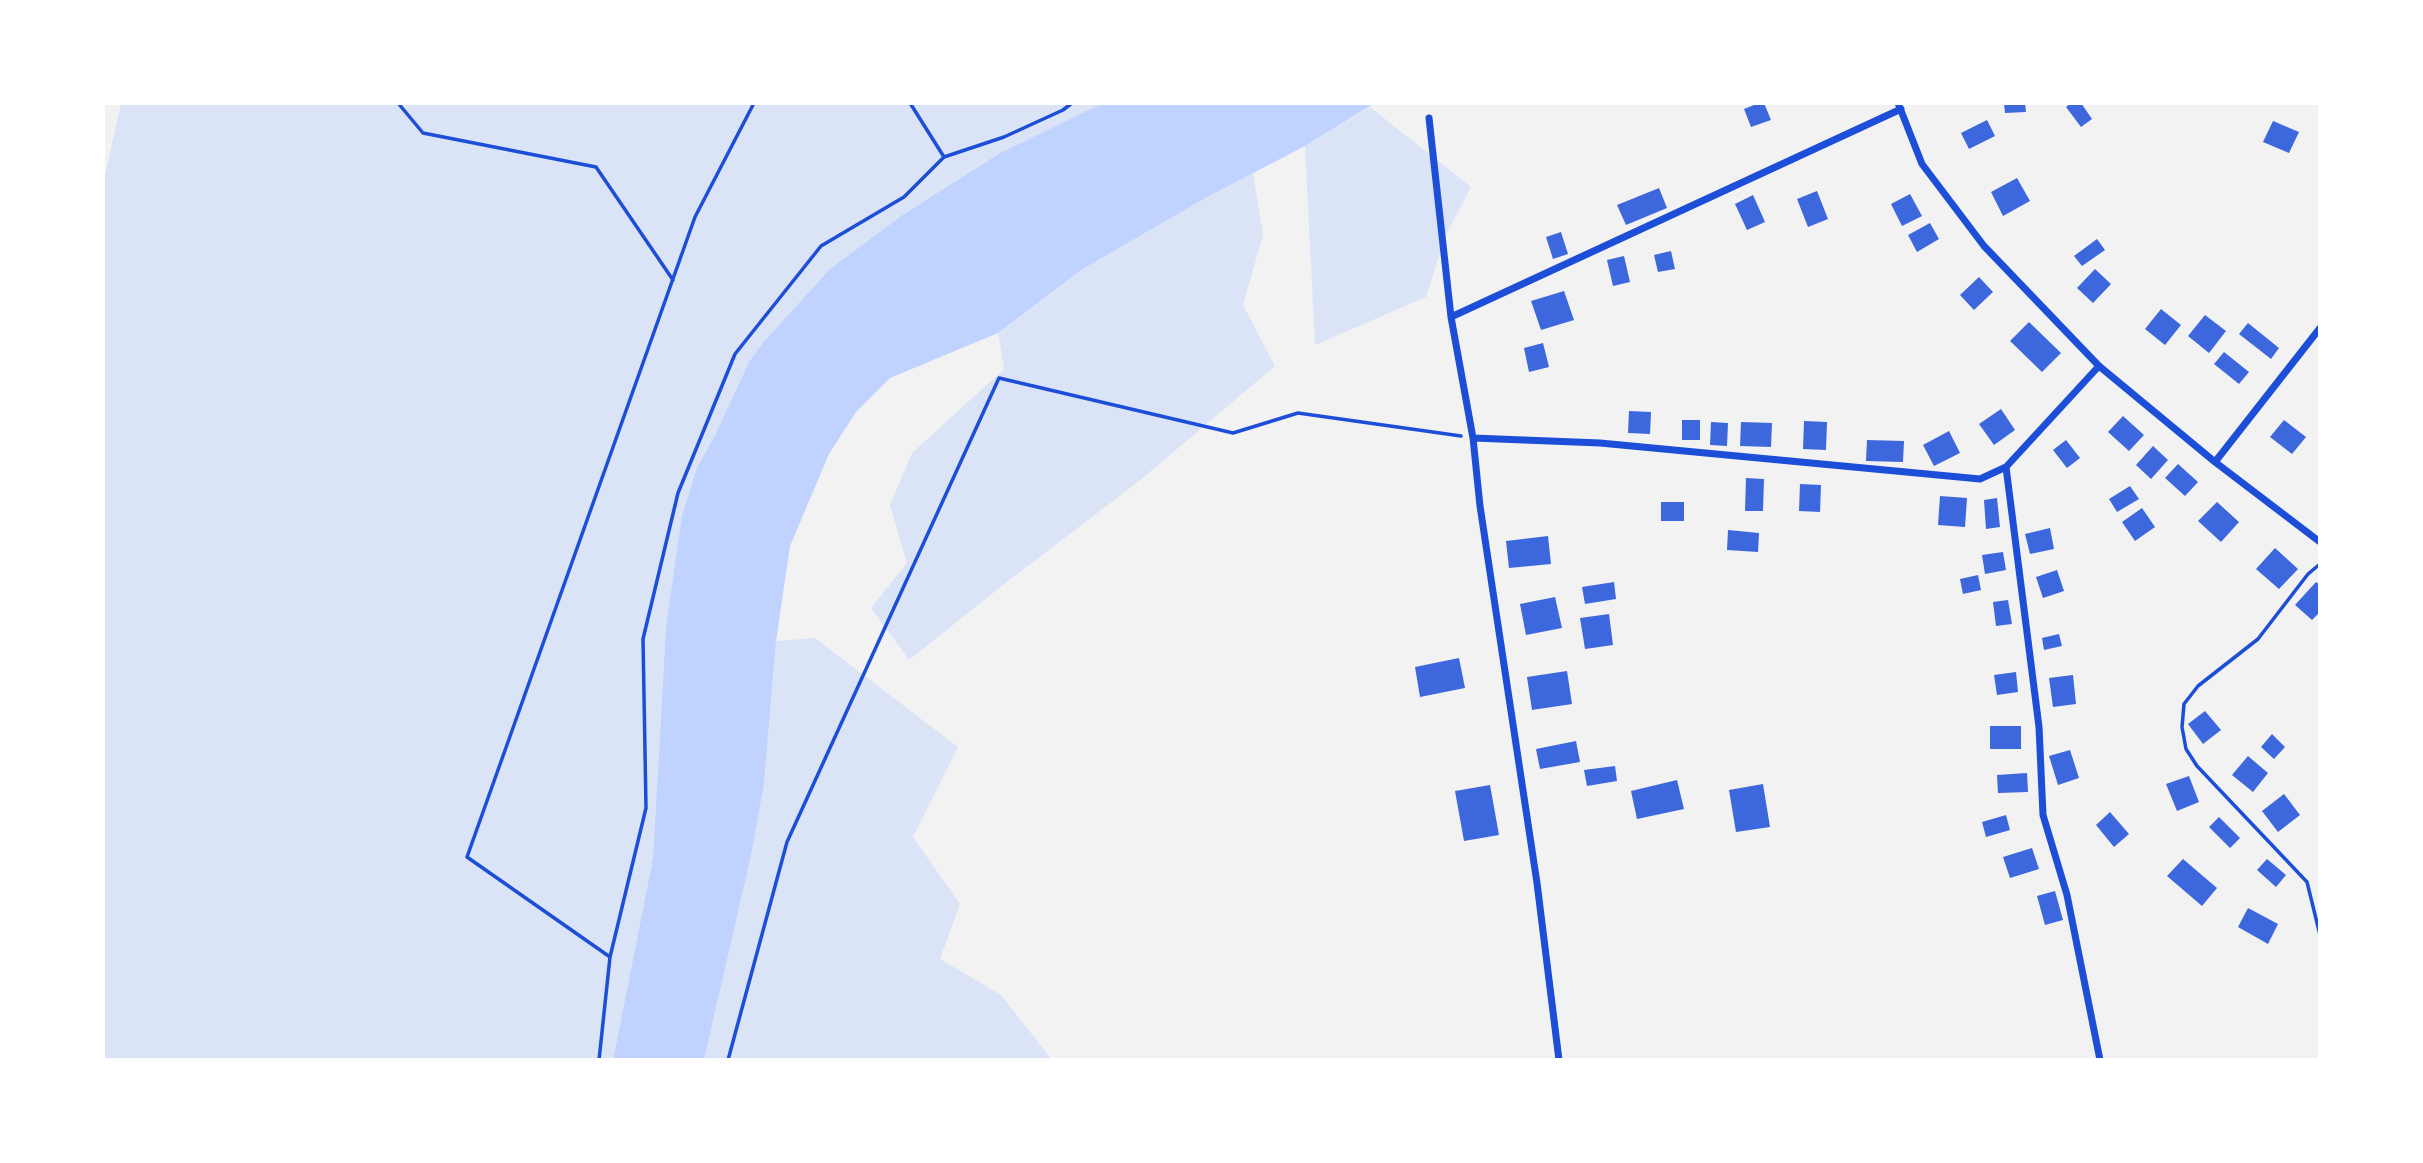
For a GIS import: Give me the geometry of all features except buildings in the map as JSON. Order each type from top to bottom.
[{"type":"street","points":[[1451,317],[1901,105],[1922,164],[1984,246],[2099,366],[2215,462],[2320,542]]},
{"type":"street","points":[[1429,118],[1451,317],[1473,438],[1480,506],[1537,883],[1559,1060]]},
{"type":"street","points":[[2215,462],[2320,328]]},
{"type":"street","points":[[1473,438],[1600,443],[1980,479],[2006,467],[2099,366]]},
{"type":"street","points":[[2006,467],[2039,727],[2043,815],[2067,895],[2100,1060]]},
{"type":"path","points":[[398,103],[423,133],[596,167],[673,280]]},
{"type":"path","points":[[610,957],[467,857],[695,217],[754,103]]},
{"type":"path","points":[[910,103],[944,157]]},
{"type":"path","points":[[599,1060],[610,957],[646,808],[643,639],[678,493],[735,354],[821,246],[904,197],[944,157],[1004,137],[1063,110],[1072,103]]},
{"type":"path","points":[[728,1060],[787,842],[999,379],[1233,433],[1298,413],[1473,438]]},
{"type":"path","points":[[2320,564],[2308,574],[2258,639],[2191,695],[2184,704],[2182,727],[2186,749],[2197,766],[2307,882],[2320,935]]},
{"type":"shaded area","points":[[121,103],[1103,103],[1000,153],[901,216],[830,269],[749,362],[697,468],[666,627],[653,858],[613,1060],[103,1060],[103,184]]},
{"type":"shaded area","points":[[1370,107],[1471,187],[1445,237],[1426,297],[1315,345],[1305,146]]},
{"type":"shaded area","points":[[1253,173],[1263,235],[1243,305],[1275,366],[1138,482],[909,660],[871,608],[907,563],[890,505],[912,453],[1004,369],[998,333],[1081,270]]},
{"type":"shaded area","points":[[815,638],[958,747],[913,837],[960,904],[940,959],[1001,995],[1052,1060],[704,1060],[751,856],[764,784],[776,641]]},
{"type":"water","points":[[1103,103],[1375,103],[1305,146],[1209,196],[1081,270],[998,333],[890,378],[856,412],[829,454],[790,546],[776,641],[764,784],[751,856],[704,1060],[613,1060],[653,858],[666,627],[682,516],[697,468],[749,362],[830,269],[901,216],[1000,153]]}]
